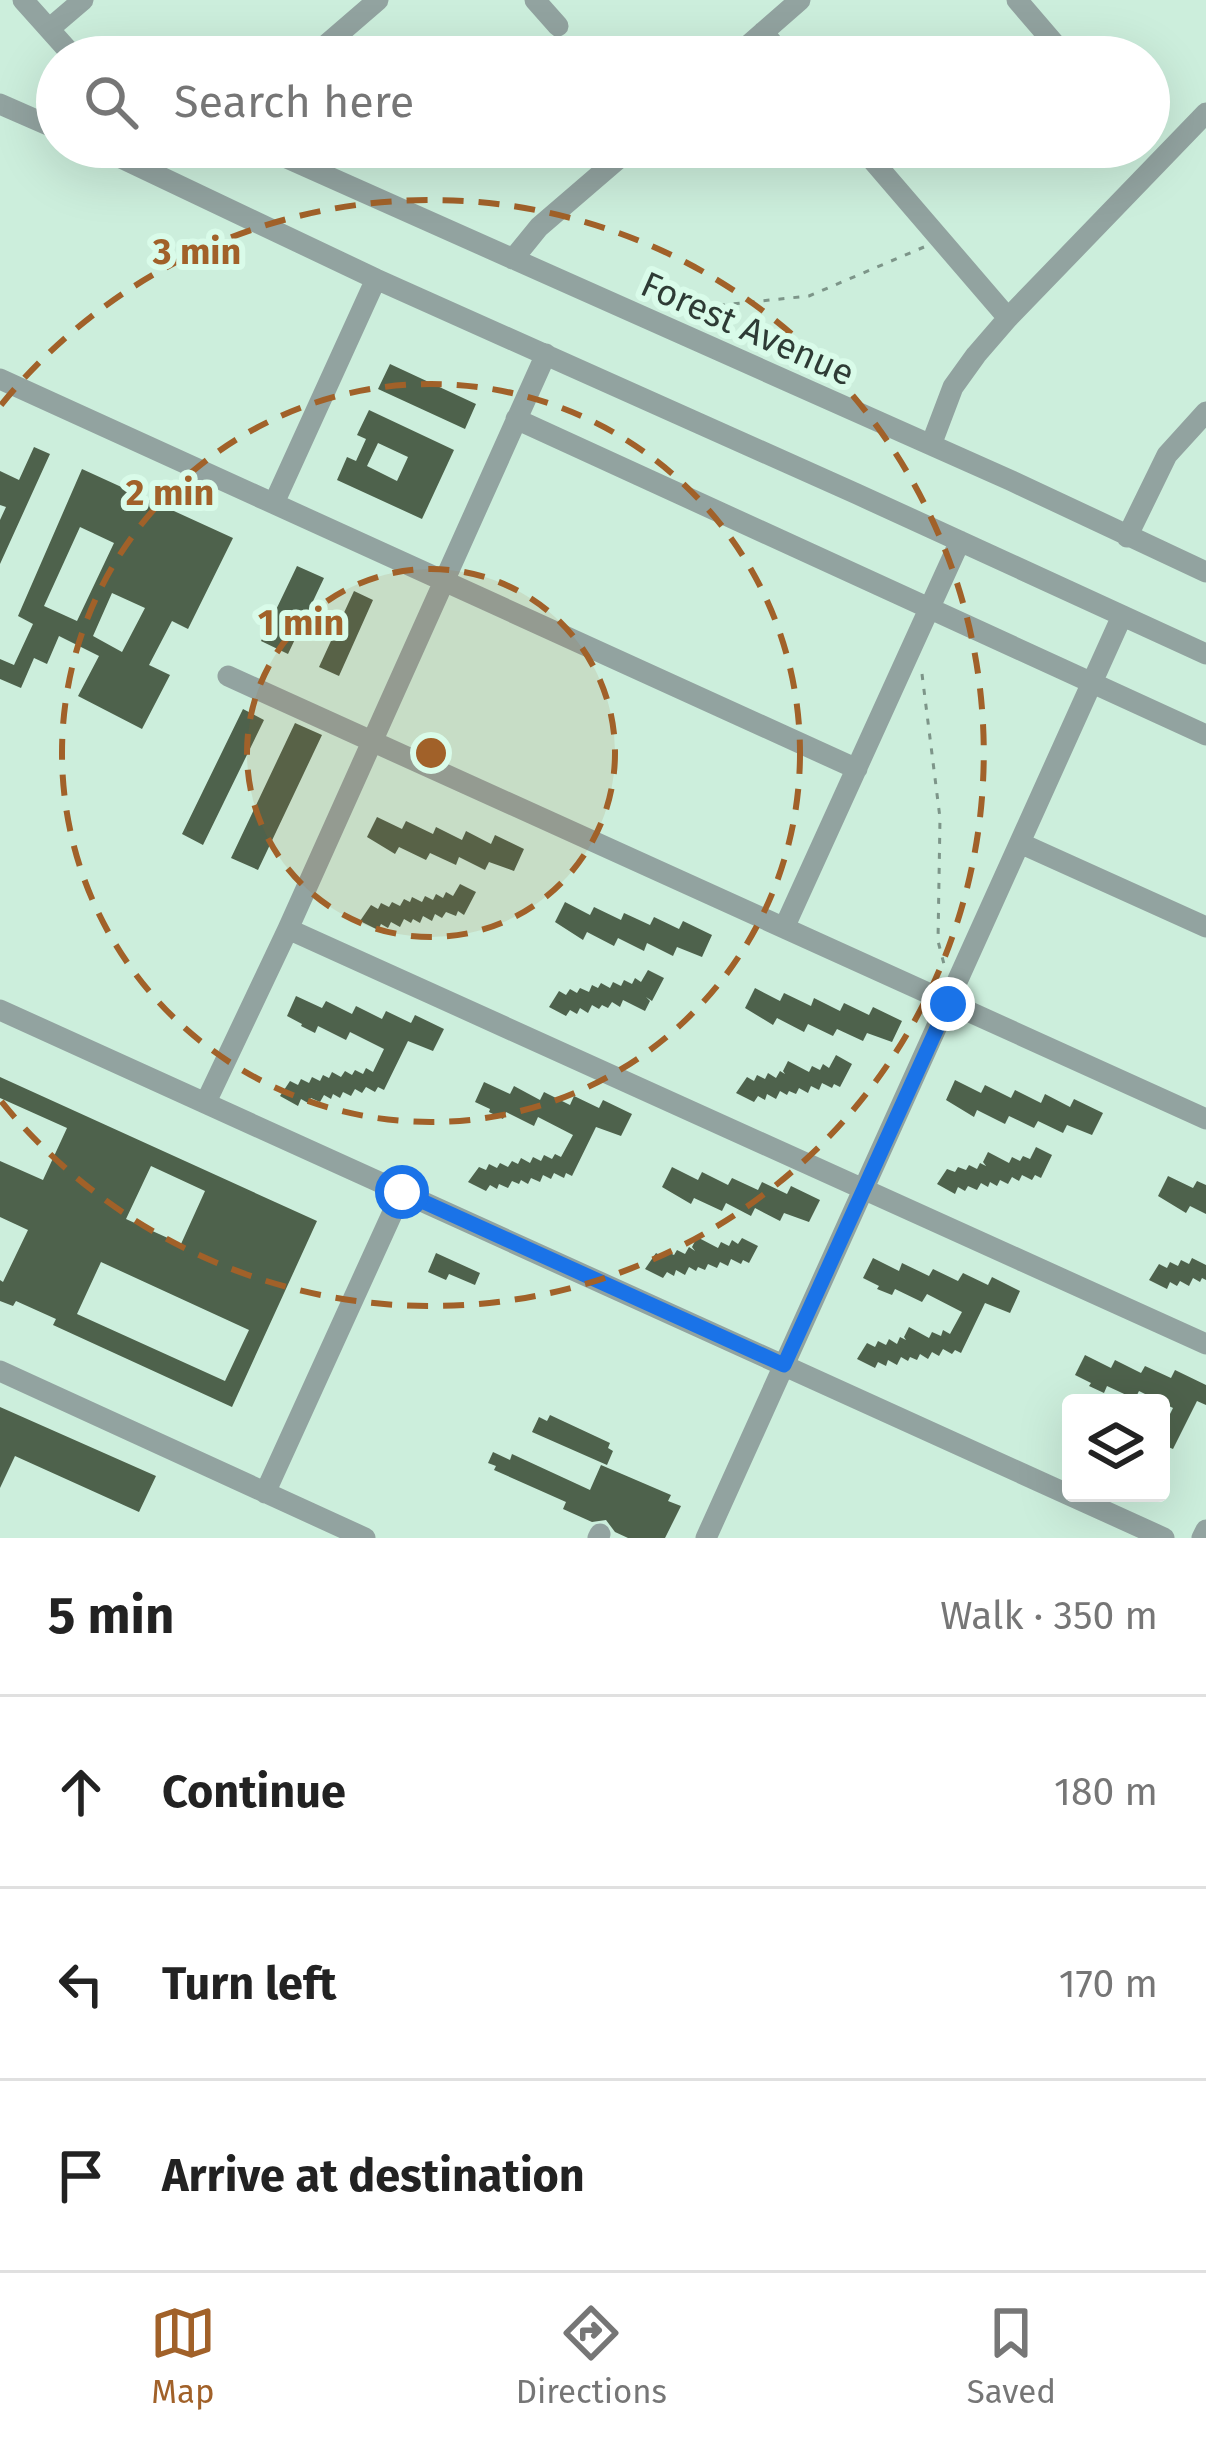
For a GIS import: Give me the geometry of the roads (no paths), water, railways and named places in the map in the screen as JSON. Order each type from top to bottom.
[{"type":"street","points":[[23,0],[55,36]]},
{"type":"street","points":[[49,29],[83,0]]},
{"type":"street","points":[[336,36],[378,0]]},
{"type":"street","points":[[535,0],[558,26]]},
{"type":"street","points":[[759,36],[800,0]]},
{"type":"street","points":[[1017,0],[1048,36]]},
{"type":"street","points":[[763,32],[766,36]]},
{"type":"street","points":[[0,104],[36,120]]},
{"type":"street","points":[[1170,141],[1206,113]]},
{"type":"street","points":[[142,168],[376,279],[1206,654]]},
{"type":"street","name":"Forest Avenue","points":[[309,168],[1206,572]]},
{"type":"street","points":[[513,259],[539,227],[608,168]]},
{"type":"street","points":[[879,168],[1008,318]]},
{"type":"street","points":[[931,445],[964,370],[1140,168]]},
{"type":"street","points":[[274,503],[376,279]]},
{"type":"street","points":[[206,1102],[546,354]]},
{"type":"street","points":[[0,379],[857,769]]},
{"type":"street","points":[[1127,537],[1167,455],[1206,412]]},
{"type":"street","points":[[516,419],[1206,735]]},
{"type":"street","points":[[784,928],[960,541]]},
{"type":"street","points":[[706,1538],[1122,616]]},
{"type":"street","points":[[228,676],[1206,1119]]},
{"type":"street","points":[[1020,843],[1206,927]]},
{"type":"street","points":[[288,929],[1206,1344]]},
{"type":"street","points":[[0,1010],[1165,1538]]},
{"type":"street","points":[[265,1493],[402,1192]]},
{"type":"street","points":[[0,1371],[365,1538]]}]
